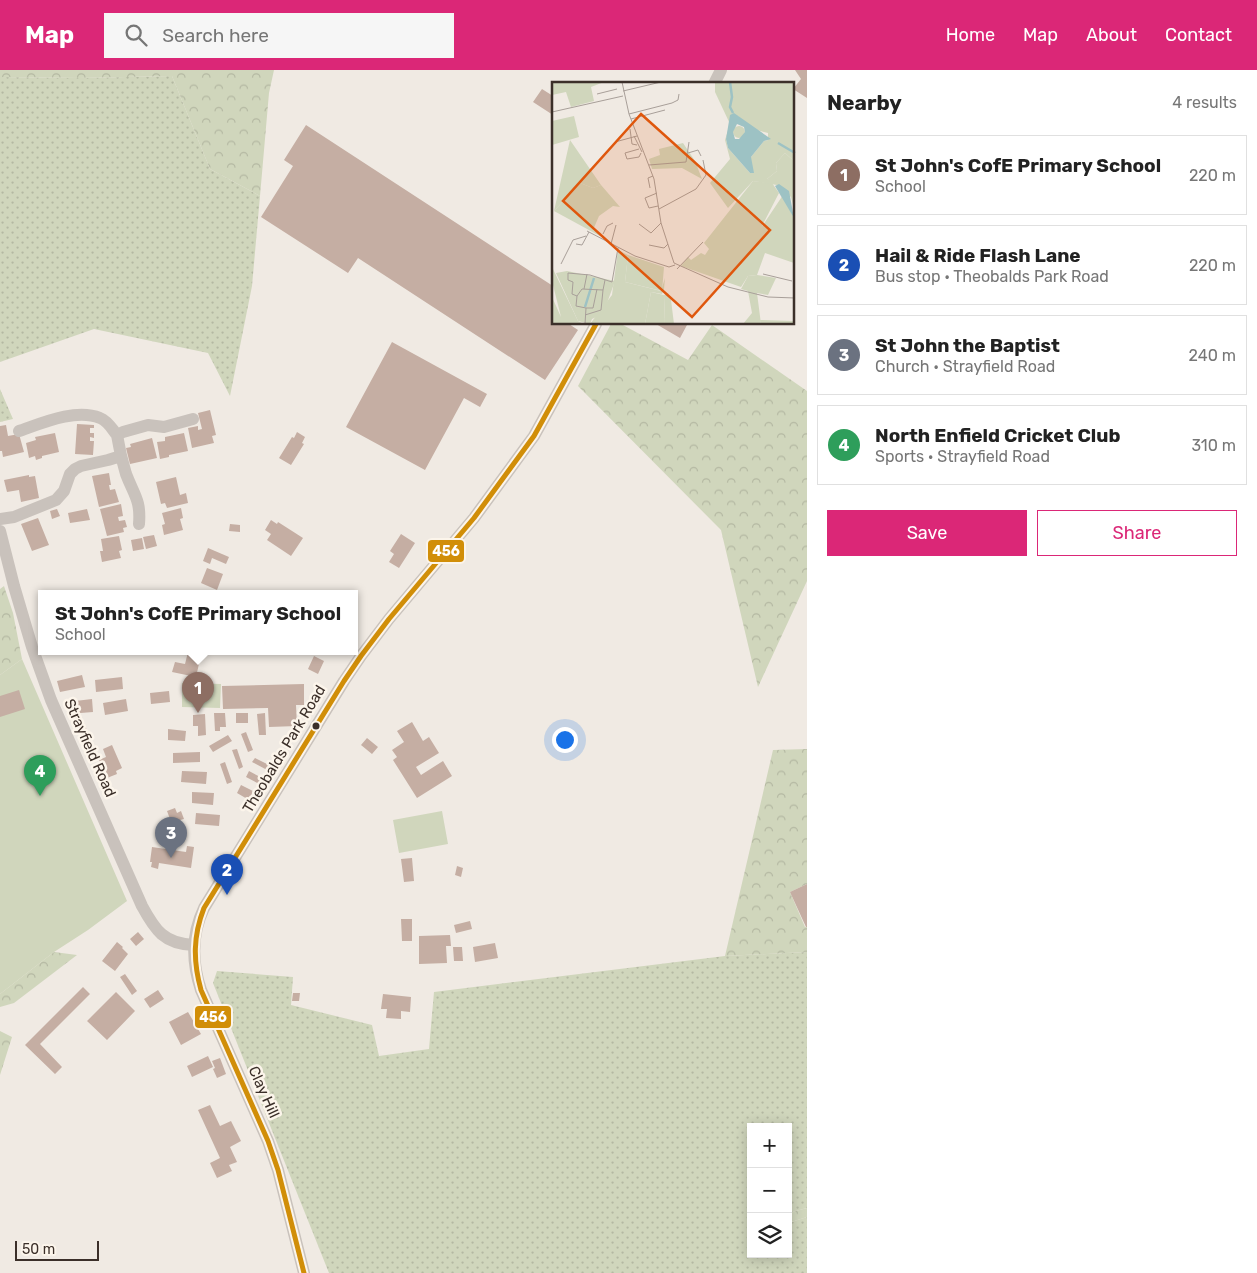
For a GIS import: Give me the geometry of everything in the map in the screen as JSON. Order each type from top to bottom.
[{"type":"street","points":[[715,82],[721,70]]},
{"type":"street","name":"Theobalds Park Road","points":[[197,927],[204,908],[344,680],[390,619],[474,518],[534,436],[595,325]]},
{"type":"street","points":[[18,431],[54,419],[74,415],[101,418],[107,422],[117,435],[126,474],[139,502],[139,524]]},
{"type":"street","points":[[117,435],[148,426],[164,427],[192,420]]},
{"type":"street","points":[[0,519],[14,517],[56,500],[64,491],[70,474],[75,469],[121,456]]},
{"type":"street","name":"Strayfield Road","points":[[0,531],[27,630],[50,700],[142,906],[151,923],[164,936],[172,941],[194,945]]},
{"type":"street","name":"Clay Hill","points":[[197,927],[194,954],[201,990],[268,1141],[278,1170],[304,1273]]},
{"type":"green space","points":[[0,70],[274,70],[269,93],[260,196],[210,169],[172,76],[0,77]]},
{"type":"green space","points":[[172,76],[210,169],[260,196],[252,286],[230,396],[208,353],[94,329],[0,362],[0,77]]},
{"type":"green space","points":[[610,325],[623,325],[688,360],[712,325],[807,391],[807,581],[758,687],[721,530],[578,386]]},
{"type":"green space","points":[[0,389],[13,419],[0,422]]},
{"type":"green space","points":[[4,586],[13,613],[22,659],[0,675],[0,589]]},
{"type":"green space","points":[[22,659],[127,901],[54,952],[0,994],[0,675]]},
{"type":"green space","points":[[182,683],[221,684],[220,708],[182,707]]},
{"type":"green space","points":[[807,749],[807,884],[790,892],[805,927],[807,927],[807,952],[725,956],[773,750]]},
{"type":"green space","points":[[442,811],[448,844],[399,853],[393,820]]},
{"type":"green space","points":[[54,952],[77,955],[14,1003],[0,1007],[0,994]]},
{"type":"green space","points":[[807,952],[807,1208],[792,1212],[792,1123],[747,1123],[747,1258],[792,1258],[792,1222],[807,1217],[807,1273],[329,1273],[213,983],[217,971],[293,977],[291,1005],[372,1025],[379,1056],[429,1049],[434,992],[725,956]]},
{"type":"green space","points":[[0,1031],[12,1037],[0,1075]]},
{"type":"green space","points":[[807,1208],[807,1217],[792,1222],[792,1212]]},
{"type":"building","points":[[795,70],[807,70],[807,98],[794,90],[801,79]]},
{"type":"building","points":[[542,89],[552,95],[552,114],[533,102]]},
{"type":"building","points":[[306,125],[552,285],[552,325],[570,325],[578,330],[545,380],[358,258],[348,273],[261,217],[293,166],[284,160]]},
{"type":"building","points":[[658,325],[687,325],[680,338]]},
{"type":"building","points":[[392,342],[487,394],[480,407],[464,398],[425,470],[346,427]]},
{"type":"building","points":[[210,410],[216,435],[212,436],[214,443],[192,448],[188,428],[198,426],[198,430],[202,429],[198,413]]},
{"type":"building","points":[[77,424],[94,425],[94,428],[90,428],[90,433],[94,433],[94,438],[90,437],[90,441],[94,441],[93,455],[75,454]]},
{"type":"building","points":[[6,425],[8,436],[19,434],[24,452],[3,457],[2,451],[0,451],[0,426]]},
{"type":"building","points":[[297,432],[305,437],[302,443],[304,444],[291,465],[279,458]]},
{"type":"building","points":[[55,433],[59,452],[42,456],[42,458],[36,460],[35,456],[29,458],[26,443],[36,440],[35,437]]},
{"type":"building","points":[[184,433],[188,451],[160,459],[157,442],[165,441],[165,437]]},
{"type":"building","points":[[152,438],[157,458],[130,464],[126,448],[131,447],[130,444]]},
{"type":"building","points":[[109,473],[110,490],[115,489],[119,502],[99,507],[92,476]]},
{"type":"building","points":[[29,475],[29,477],[35,476],[39,498],[21,502],[19,490],[7,492],[4,480]]},
{"type":"building","points":[[176,477],[180,495],[186,493],[188,503],[167,508],[165,503],[161,504],[156,482]]},
{"type":"building","points":[[121,504],[123,516],[118,517],[119,521],[125,520],[127,527],[123,528],[124,532],[107,536],[100,509]]},
{"type":"building","points":[[181,508],[183,518],[180,519],[183,530],[164,535],[162,525],[165,524],[162,513]]},
{"type":"building","points":[[57,509],[60,516],[52,519],[50,511]]},
{"type":"building","points":[[87,509],[90,520],[70,523],[68,513]]},
{"type":"building","points":[[38,518],[49,545],[32,551],[21,524]]},
{"type":"building","points":[[271,520],[277,524],[278,522],[303,538],[291,556],[267,540],[271,534],[265,530]]},
{"type":"building","points":[[230,524],[240,525],[240,532],[229,531]]},
{"type":"building","points":[[401,534],[415,543],[399,568],[389,562],[394,554],[390,551]]},
{"type":"building","points":[[154,535],[157,546],[146,549],[143,537]]},
{"type":"building","points":[[119,536],[122,550],[119,551],[121,558],[102,562],[100,551],[103,551],[101,539]]},
{"type":"building","points":[[142,538],[144,549],[133,551],[131,540]]},
{"type":"building","points":[[208,548],[229,557],[226,564],[212,558],[210,564],[203,561]]},
{"type":"building","points":[[207,568],[223,574],[217,590],[201,583]]},
{"type":"building","points":[[187,655],[201,655],[196,677],[172,672],[175,662],[185,664]]},
{"type":"building","points":[[314,656],[324,661],[318,674],[308,669]]},
{"type":"building","points":[[82,675],[85,687],[60,692],[57,681]]},
{"type":"building","points":[[122,677],[123,689],[96,692],[95,680]]},
{"type":"building","points":[[304,684],[304,705],[296,705],[297,726],[269,727],[268,708],[223,709],[222,686]]},
{"type":"building","points":[[19,690],[25,709],[0,717],[0,696]]},
{"type":"building","points":[[169,691],[170,702],[151,704],[150,693]]},
{"type":"building","points":[[92,699],[93,712],[68,714],[67,702]]},
{"type":"building","points":[[126,699],[128,711],[105,715],[103,703]]},
{"type":"building","points":[[214,713],[225,713],[226,727],[220,727],[220,731],[215,731]]},
{"type":"building","points":[[236,713],[248,713],[248,723],[236,723]]},
{"type":"building","points":[[265,713],[266,735],[259,735],[257,714]]},
{"type":"building","points":[[205,714],[206,735],[198,736],[198,726],[193,726],[193,715]]},
{"type":"building","points":[[412,722],[423,741],[429,737],[439,753],[416,767],[421,775],[443,761],[452,776],[417,798],[393,760],[397,757],[392,750],[404,742],[397,731]]},
{"type":"building","points":[[84,723],[88,733],[80,736],[76,726]]},
{"type":"building","points":[[168,729],[186,731],[185,741],[168,740]]},
{"type":"building","points":[[246,732],[253,750],[248,752],[241,734]]},
{"type":"building","points":[[228,735],[232,741],[213,752],[209,746]]},
{"type":"building","points":[[367,738],[378,747],[372,754],[361,745]]},
{"type":"building","points":[[112,745],[122,768],[116,771],[117,774],[107,778],[99,760],[106,757],[103,749]]},
{"type":"building","points":[[237,749],[243,767],[239,769],[232,750]]},
{"type":"building","points":[[200,752],[200,762],[173,763],[173,753]]},
{"type":"building","points":[[255,758],[271,766],[269,771],[252,762]]},
{"type":"building","points":[[225,762],[232,782],[227,784],[220,764]]},
{"type":"building","points":[[182,771],[207,772],[206,784],[181,782]]},
{"type":"building","points":[[249,771],[264,779],[261,785],[246,777]]},
{"type":"building","points":[[241,785],[253,791],[249,800],[237,793]]},
{"type":"building","points":[[192,792],[214,793],[213,805],[192,803]]},
{"type":"building","points":[[175,808],[177,813],[181,811],[184,819],[180,820],[182,824],[173,827],[167,811]]},
{"type":"building","points":[[196,813],[220,815],[219,826],[195,824]]},
{"type":"building","points":[[187,846],[194,847],[191,868],[159,863],[158,869],[151,867],[152,847],[186,852]]},
{"type":"building","points":[[412,858],[414,881],[404,882],[401,859]]},
{"type":"building","points":[[457,866],[463,868],[461,877],[455,875]]},
{"type":"building","points":[[807,884],[807,927],[806,927],[790,892]]},
{"type":"building","points":[[401,919],[412,919],[412,941],[402,941]]},
{"type":"building","points":[[470,921],[472,929],[456,933],[454,925]]},
{"type":"building","points":[[138,932],[144,939],[136,946],[130,939]]},
{"type":"building","points":[[450,935],[451,946],[446,946],[447,963],[419,964],[419,936]]},
{"type":"building","points":[[117,942],[128,954],[115,971],[102,961]]},
{"type":"building","points":[[495,943],[498,958],[475,962],[473,947]]},
{"type":"building","points":[[453,947],[462,947],[463,961],[454,961]]},
{"type":"building","points":[[125,974],[137,991],[132,995],[120,977]]},
{"type":"building","points":[[83,987],[90,994],[40,1044],[62,1067],[55,1074],[25,1045]]},
{"type":"building","points":[[158,990],[164,999],[150,1008],[144,999]]},
{"type":"building","points":[[116,992],[135,1011],[107,1040],[87,1021]]},
{"type":"building","points":[[293,993],[300,993],[299,1001],[292,1001]]},
{"type":"building","points":[[383,994],[411,997],[410,1012],[401,1011],[401,1019],[386,1018],[387,1009],[381,1009]]},
{"type":"building","points":[[188,1012],[201,1034],[181,1045],[169,1022]]},
{"type":"building","points":[[208,1056],[213,1067],[192,1077],[187,1066]]},
{"type":"building","points":[[220,1058],[226,1074],[217,1078],[212,1061]]},
{"type":"building","points":[[210,1105],[220,1126],[231,1121],[241,1141],[230,1147],[237,1162],[229,1165],[232,1171],[217,1178],[210,1163],[220,1158],[198,1110]]},
{"type":"transit line","name":"456","points":[[304,1273],[278,1170],[268,1141],[201,990],[195,949],[200,918],[204,908],[344,681],[389,619],[474,518],[534,436],[595,325]]},
{"type":"place","name":"St John's CofE Primary School","points":[[198,713]]},
{"type":"place","name":"North Enfield Cricket Club","points":[[40,796]]},
{"type":"place","name":"St John the Baptist","points":[[171,858]]},
{"type":"place","name":"Hail & Ride Flash Lane","points":[[227,895]]}]
